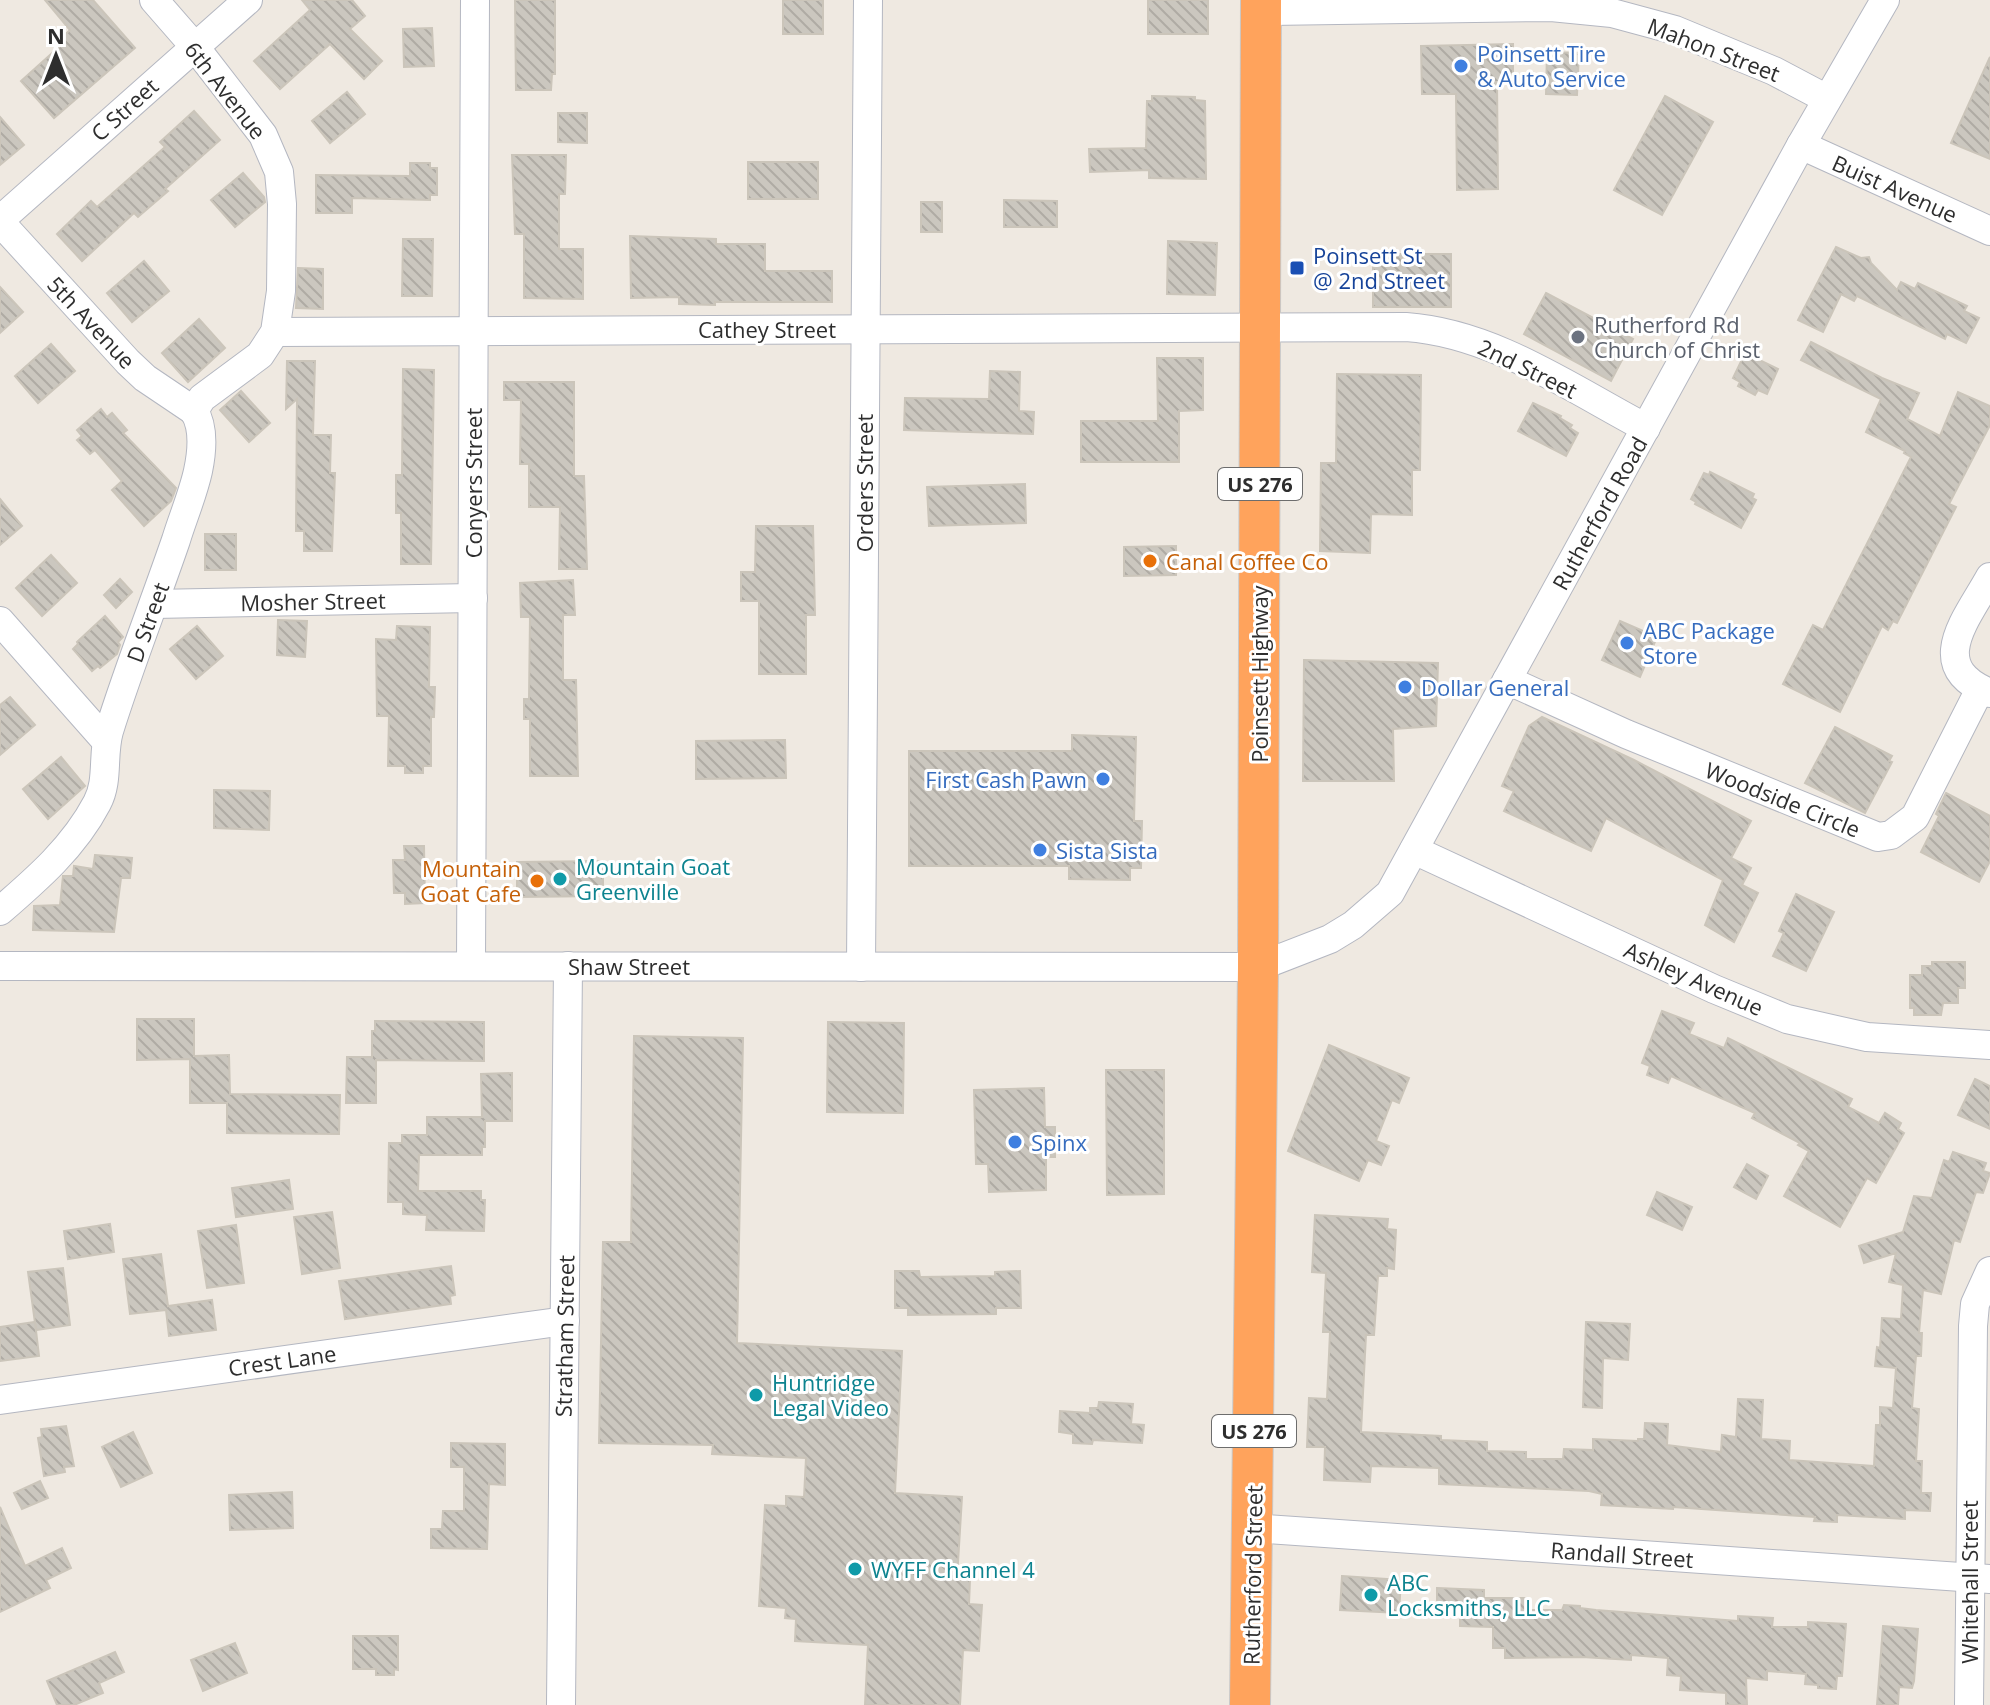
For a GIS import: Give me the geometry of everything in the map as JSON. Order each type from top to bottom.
[{"type":"highway","name":"Poinsett Highway","points":[[1255,1157],[1261,6]]},
{"type":"highway","name":"Rutherford Street","points":[[1250,1705],[1255,1157]]},
{"type":"street","name":"6th Avenue","points":[[154,0],[263,135],[279,172],[282,204],[281,291],[275,332]]},
{"type":"street","name":"C Street","points":[[0,221],[248,0]]},
{"type":"street","name":"Conyers Street","points":[[471,966],[475,0]]},
{"type":"street","name":"Orders Street","points":[[861,967],[868,0]]},
{"type":"street","name":"Rutherford Road","points":[[1258,967],[1306,950],[1353,925],[1390,893],[1801,145],[1885,0]]},
{"type":"street","name":"Mahon Street","points":[[1261,6],[1551,7],[1612,13],[1675,30],[1774,71],[1827,99]]},
{"type":"street","name":"Buist Avenue","points":[[1801,145],[1990,231]]},
{"type":"street","name":"5th Avenue","points":[[0,221],[128,362],[145,378],[194,411]]},
{"type":"street","name":"2nd Street","points":[[1260,328],[1406,327],[1449,333],[1505,353],[1646,428]]},
{"type":"street","name":"Cathey Street","points":[[275,332],[1260,328]]},
{"type":"street","points":[[194,411],[202,398],[260,355],[275,332]]},
{"type":"street","name":"D Street","points":[[0,911],[46,870],[83,828],[104,785],[106,741],[198,469],[199,420],[194,411]]},
{"type":"street","points":[[1985,691],[1961,673],[1954,663],[1953,649],[1990,577]]},
{"type":"street","name":"Mosher Street","points":[[154,604],[473,598]]},
{"type":"street","points":[[0,621],[106,741]]},
{"type":"street","name":"Woodside Circle","points":[[1507,680],[1626,734],[1878,837],[1891,835],[1915,817],[1985,691]]},
{"type":"street","name":"Ashley Avenue","points":[[1414,850],[1714,989],[1787,1019],[1867,1037],[1990,1045]]},
{"type":"street","name":"Shaw Street","points":[[0,966],[1258,967]]},
{"type":"street","name":"Stratham Street","points":[[561,1705],[568,966]]},
{"type":"street","name":"Whitehall Street","points":[[1969,1705],[1979,1578],[1973,1326],[1975,1304],[1990,1271]]},
{"type":"street","name":"Crest Lane","points":[[0,1400],[565,1321]]},
{"type":"street","name":"Randall Street","points":[[1253,1528],[1979,1578]]},
{"type":"building","points":[[45,0],[93,0],[135,48],[54,118],[21,81],[60,46],[57,42],[70,30]]},
{"type":"building","points":[[302,0],[352,0],[365,16],[350,29],[382,61],[364,79],[330,44],[280,89],[254,61],[310,10]]},
{"type":"building","points":[[515,0],[555,0],[555,74],[552,74],[551,90],[516,90]]},
{"type":"building","points":[[783,0],[823,0],[823,34],[783,34]]},
{"type":"building","points":[[1148,0],[1208,0],[1208,34],[1148,34]]},
{"type":"building","points":[[432,28],[434,66],[404,67],[403,29]]},
{"type":"building","points":[[1513,44],[1513,82],[1497,82],[1498,189],[1457,190],[1456,94],[1422,94],[1421,46]]},
{"type":"building","points":[[1547,52],[1579,53],[1577,95],[1546,94]]},
{"type":"building","points":[[1990,57],[1990,159],[1951,143]]},
{"type":"building","points":[[347,92],[365,114],[330,143],[312,121]]},
{"type":"building","points":[[1152,96],[1195,97],[1195,100],[1205,101],[1206,179],[1149,178],[1149,170],[1090,172],[1089,149],[1146,148],[1147,101],[1152,101]]},
{"type":"building","points":[[1665,96],[1713,122],[1662,215],[1614,190]]},
{"type":"building","points":[[194,111],[220,140],[165,189],[168,191],[138,217],[134,213],[82,261],[57,234],[91,201],[97,207],[165,147],[160,142]]},
{"type":"building","points":[[558,113],[587,113],[587,143],[558,142]]},
{"type":"building","points":[[0,117],[24,145],[0,165]]},
{"type":"building","points":[[512,155],[566,155],[565,194],[559,194],[559,249],[583,249],[583,299],[524,298],[524,234],[515,234]]},
{"type":"building","points":[[748,162],[818,162],[818,199],[748,199]]},
{"type":"building","points":[[410,163],[430,163],[430,168],[437,168],[437,195],[430,195],[430,200],[352,198],[352,213],[316,213],[316,175],[410,176]]},
{"type":"building","points":[[243,173],[265,202],[235,227],[211,200]]},
{"type":"building","points":[[1004,200],[1057,201],[1057,227],[1004,227]]},
{"type":"building","points":[[921,202],[942,202],[942,232],[921,232]]},
{"type":"building","points":[[630,236],[716,239],[716,244],[765,244],[765,271],[832,271],[832,302],[715,302],[715,305],[679,304],[679,297],[631,298]]},
{"type":"building","points":[[403,239],[433,239],[432,296],[402,296]]},
{"type":"building","points":[[1168,241],[1217,243],[1215,295],[1167,294]]},
{"type":"building","points":[[1836,247],[1861,258],[1869,257],[1897,290],[1901,282],[1915,289],[1918,283],[1967,306],[1964,311],[1979,318],[1966,343],[1947,334],[1945,339],[1857,296],[1854,301],[1841,294],[1823,332],[1798,320]]},
{"type":"building","points":[[1373,254],[1451,254],[1451,307],[1373,307]]},
{"type":"building","points":[[144,261],[169,291],[132,322],[107,293]]},
{"type":"building","points":[[298,268],[323,269],[323,309],[296,308]]},
{"type":"building","points":[[0,287],[23,312],[0,333]]},
{"type":"building","name":"Rutherford Rd Church of Christ","points":[[1546,293],[1633,339],[1611,381],[1524,334]]},
{"type":"building","points":[[199,319],[225,348],[188,382],[162,353]]},
{"type":"building","points":[[1811,342],[1919,393],[1907,419],[1940,436],[1958,392],[1990,406],[1990,425],[1949,504],[1956,507],[1897,623],[1893,621],[1888,630],[1882,626],[1840,712],[1783,684],[1813,625],[1823,630],[1911,457],[1866,432],[1881,399],[1801,360]]},
{"type":"building","points":[[51,344],[75,371],[38,403],[15,376]]},
{"type":"building","points":[[1745,353],[1778,369],[1767,394],[1758,390],[1755,395],[1738,386],[1740,382],[1733,378]]},
{"type":"building","points":[[1157,358],[1203,358],[1203,410],[1179,411],[1179,462],[1081,462],[1081,421],[1158,421]]},
{"type":"building","points":[[287,361],[315,361],[313,435],[331,435],[330,473],[335,473],[332,551],[304,551],[304,531],[296,531],[297,399],[286,409]]},
{"type":"building","points":[[403,369],[434,370],[431,564],[401,564],[401,513],[396,513],[396,475],[402,475]]},
{"type":"building","points":[[990,371],[1020,372],[1019,411],[1034,412],[1033,434],[904,430],[905,398],[989,399]]},
{"type":"building","points":[[1337,374],[1421,375],[1420,470],[1412,470],[1412,515],[1371,514],[1370,553],[1320,551],[1321,463],[1336,463]]},
{"type":"building","points":[[504,382],[574,382],[574,476],[584,476],[587,569],[559,569],[560,507],[529,507],[529,464],[520,464],[521,400],[504,400]]},
{"type":"building","points":[[241,391],[270,423],[249,442],[220,410]]},
{"type":"building","points":[[1533,403],[1561,416],[1578,433],[1566,456],[1518,431]]},
{"type":"building","points":[[101,409],[107,417],[112,413],[127,430],[123,433],[176,488],[171,501],[144,526],[112,490],[122,481],[95,450],[90,454],[77,440],[82,436],[77,430]]},
{"type":"building","points":[[1710,472],[1754,494],[1752,498],[1756,500],[1741,528],[1691,499],[1704,473],[1709,475]]},
{"type":"building","points":[[1025,484],[1026,523],[929,526],[927,487]]},
{"type":"building","points":[[0,499],[22,526],[0,545]]},
{"type":"building","points":[[756,526],[813,526],[815,615],[806,615],[806,674],[759,674],[759,601],[741,601],[741,572],[755,572]]},
{"type":"building","points":[[205,534],[236,534],[236,570],[205,570]]},
{"type":"building","name":"Canal Coffee Co","points":[[1176,546],[1176,575],[1124,576],[1124,547]]},
{"type":"building","points":[[51,555],[77,583],[42,616],[16,588]]},
{"type":"building","points":[[120,579],[132,592],[116,608],[104,595]]},
{"type":"building","points":[[573,580],[575,615],[563,615],[563,680],[576,680],[578,776],[530,776],[530,719],[524,719],[524,699],[529,699],[530,617],[521,617],[520,583]]},
{"type":"building","points":[[105,616],[123,637],[118,642],[117,654],[92,671],[73,649]]},
{"type":"building","points":[[278,620],[307,621],[305,657],[277,655]]},
{"type":"building","points":[[1620,621],[1657,637],[1640,677],[1602,660]]},
{"type":"building","points":[[197,626],[223,656],[196,679],[170,649]]},
{"type":"building","points":[[397,626],[430,627],[429,687],[435,687],[434,717],[431,717],[431,766],[423,766],[423,773],[405,773],[405,766],[388,766],[389,716],[377,716],[376,639],[396,640]]},
{"type":"building","points":[[1304,660],[1438,663],[1436,726],[1393,729],[1394,781],[1303,781]]},
{"type":"building","points":[[10,697],[35,725],[0,755],[0,705]]},
{"type":"building","points":[[1542,717],[1634,760],[1751,821],[1731,858],[1751,868],[1742,885],[1758,893],[1734,942],[1705,925],[1723,880],[1606,818],[1591,851],[1504,811],[1514,791],[1502,786],[1529,726]]},
{"type":"building","points":[[1835,727],[1892,756],[1889,761],[1892,762],[1865,813],[1805,783]]},
{"type":"building","points":[[1072,735],[1136,737],[1134,821],[1142,821],[1141,868],[1130,868],[1130,880],[1069,879],[1069,866],[909,866],[909,751],[1072,751]]},
{"type":"building","points":[[785,740],[786,778],[696,779],[696,741]]},
{"type":"building","points":[[61,757],[85,786],[48,819],[23,789]]},
{"type":"building","points":[[214,790],[270,791],[269,830],[214,828]]},
{"type":"building","points":[[1946,793],[1990,816],[1990,861],[1979,882],[1921,852],[1939,816],[1936,814]]},
{"type":"building","points":[[404,846],[424,846],[425,903],[405,904],[405,893],[394,893],[393,860],[405,860]]},
{"type":"building","points":[[95,855],[132,858],[130,878],[121,878],[114,932],[33,930],[34,906],[60,905],[63,876],[73,876],[74,866],[93,869]]},
{"type":"building","name":"Mountain Goat Greenville","points":[[603,861],[603,896],[517,897],[517,862]]},
{"type":"building","points":[[1796,894],[1834,912],[1806,971],[1773,956],[1784,933],[1779,931]]},
{"type":"building","points":[[1932,962],[1965,962],[1965,988],[1958,988],[1958,1003],[1943,1003],[1941,1015],[1914,1015],[1914,1008],[1910,1008],[1910,975],[1922,975],[1922,966],[1932,966]]},
{"type":"building","points":[[1662,1011],[1694,1023],[1689,1034],[1724,1048],[1728,1038],[1852,1099],[1848,1107],[1879,1123],[1885,1113],[1901,1123],[1898,1129],[1904,1133],[1876,1183],[1867,1178],[1840,1227],[1784,1196],[1809,1151],[1798,1145],[1800,1143],[1752,1118],[1755,1113],[1671,1076],[1668,1083],[1647,1075],[1650,1066],[1642,1063]]},
{"type":"building","points":[[137,1019],[194,1019],[194,1056],[229,1055],[230,1094],[340,1095],[339,1134],[227,1133],[227,1103],[190,1103],[190,1059],[137,1060]]},
{"type":"building","points":[[375,1021],[484,1022],[484,1061],[376,1060],[376,1103],[346,1103],[347,1057],[372,1057]]},
{"type":"building","points":[[828,1022],[904,1023],[903,1113],[827,1112]]},
{"type":"building","points":[[634,1036],[743,1038],[737,1343],[902,1351],[895,1493],[962,1497],[957,1579],[970,1580],[969,1604],[982,1605],[979,1651],[963,1650],[960,1705],[865,1705],[868,1645],[795,1641],[796,1619],[785,1618],[786,1608],[759,1606],[765,1505],[786,1506],[786,1496],[804,1497],[806,1458],[712,1454],[713,1445],[599,1443],[603,1242],[631,1242]]},
{"type":"building","points":[[1329,1045],[1409,1078],[1399,1103],[1392,1100],[1376,1141],[1389,1146],[1381,1165],[1368,1160],[1359,1181],[1288,1151]]},
{"type":"building","name":"Spinx","points":[[1106,1070],[1164,1070],[1164,1194],[1107,1195]]},
{"type":"building","points":[[512,1073],[512,1121],[485,1121],[482,1155],[419,1155],[418,1191],[481,1191],[481,1200],[485,1200],[484,1231],[426,1230],[427,1215],[403,1214],[403,1202],[388,1202],[389,1143],[402,1143],[402,1135],[427,1135],[427,1117],[482,1117],[481,1074]]},
{"type":"building","points":[[1975,1079],[1990,1086],[1990,1129],[1958,1115]]},
{"type":"building","name":"Spinx","points":[[1044,1088],[1045,1127],[1055,1127],[1055,1157],[1046,1157],[1046,1190],[989,1192],[988,1164],[976,1164],[974,1090]]},
{"type":"building","points":[[1953,1152],[1986,1163],[1983,1171],[1990,1173],[1983,1193],[1976,1192],[1960,1242],[1954,1240],[1941,1294],[1923,1290],[1919,1333],[1922,1333],[1921,1356],[1916,1356],[1912,1408],[1919,1409],[1916,1461],[1922,1461],[1921,1493],[1931,1493],[1930,1511],[1905,1510],[1905,1519],[1837,1515],[1837,1522],[1814,1521],[1815,1517],[1601,1505],[1602,1494],[1589,1491],[1439,1484],[1439,1468],[1371,1466],[1370,1482],[1324,1480],[1325,1447],[1307,1447],[1309,1398],[1327,1399],[1330,1332],[1323,1332],[1326,1273],[1312,1272],[1315,1215],[1388,1219],[1387,1229],[1396,1230],[1394,1269],[1387,1268],[1387,1276],[1378,1276],[1374,1335],[1366,1335],[1361,1432],[1487,1442],[1487,1451],[1526,1452],[1526,1459],[1563,1459],[1564,1449],[1593,1450],[1593,1439],[1638,1441],[1644,1439],[1645,1423],[1668,1424],[1667,1445],[1721,1452],[1722,1435],[1736,1437],[1738,1399],[1763,1400],[1761,1439],[1790,1441],[1789,1460],[1874,1466],[1880,1407],[1893,1408],[1896,1368],[1875,1366],[1877,1347],[1880,1348],[1882,1318],[1901,1319],[1903,1285],[1889,1282],[1896,1253],[1864,1263],[1859,1246],[1903,1232],[1914,1196],[1932,1198],[1944,1160],[1949,1162]]},
{"type":"building","points":[[1747,1164],[1768,1176],[1756,1199],[1734,1187]]},
{"type":"building","points":[[289,1180],[293,1209],[236,1217],[232,1188]]},
{"type":"building","points":[[1657,1192],[1692,1207],[1682,1230],[1647,1215]]},
{"type":"building","points":[[332,1212],[340,1268],[302,1274],[294,1217]]},
{"type":"building","points":[[110,1224],[114,1252],[68,1259],[64,1231]]},
{"type":"building","points":[[236,1225],[244,1283],[207,1288],[198,1231]]},
{"type":"building","points":[[161,1254],[168,1306],[212,1300],[216,1330],[169,1336],[166,1310],[130,1314],[123,1259]]},
{"type":"building","points":[[451,1266],[455,1295],[450,1296],[451,1304],[345,1319],[339,1281]]},
{"type":"building","points":[[63,1268],[70,1325],[36,1330],[28,1272]]},
{"type":"building","points":[[895,1271],[919,1271],[920,1277],[995,1276],[995,1272],[1020,1271],[1021,1308],[996,1308],[996,1314],[908,1315],[908,1308],[895,1308]]},
{"type":"building","points":[[35,1322],[39,1356],[0,1361],[0,1327]]},
{"type":"building","points":[[1586,1322],[1630,1324],[1628,1360],[1603,1358],[1602,1408],[1583,1407]]},
{"type":"building","points":[[1099,1402],[1133,1404],[1131,1424],[1144,1425],[1142,1443],[1093,1440],[1092,1444],[1073,1443],[1073,1434],[1059,1432],[1060,1411],[1090,1413],[1090,1408],[1098,1408]]},
{"type":"building","points":[[66,1426],[74,1466],[64,1467],[65,1472],[44,1476],[38,1438],[42,1437],[41,1429]]},
{"type":"building","points":[[133,1432],[152,1473],[121,1487],[102,1447]]},
{"type":"building","points":[[451,1443],[505,1444],[505,1485],[489,1484],[487,1549],[431,1548],[431,1529],[442,1529],[443,1511],[464,1511],[464,1467],[451,1467]]},
{"type":"building","points":[[40,1481],[48,1498],[22,1509],[14,1493]]},
{"type":"building","points":[[292,1492],[293,1528],[230,1530],[229,1495]]},
{"type":"building","points":[[0,1507],[25,1566],[62,1548],[71,1568],[46,1580],[50,1588],[0,1612]]},
{"type":"building","name":"ABC Locksmiths, LLC","points":[[1342,1576],[1401,1580],[1399,1613],[1340,1610]]},
{"type":"building","points":[[1437,1588],[1484,1590],[1484,1598],[1526,1598],[1526,1610],[1562,1610],[1564,1605],[1738,1621],[1738,1616],[1773,1618],[1772,1627],[1808,1627],[1808,1622],[1846,1624],[1842,1676],[1837,1676],[1836,1689],[1818,1688],[1818,1685],[1805,1684],[1806,1674],[1767,1671],[1767,1680],[1746,1678],[1747,1705],[1726,1705],[1726,1693],[1680,1690],[1681,1676],[1667,1675],[1668,1658],[1631,1655],[1631,1660],[1505,1658],[1505,1648],[1493,1648],[1493,1627],[1460,1626],[1460,1614],[1437,1613]]},
{"type":"building","points":[[1883,1626],[1918,1629],[1914,1681],[1912,1688],[1899,1687],[1898,1705],[1877,1705]]},
{"type":"building","points":[[353,1636],[398,1636],[398,1670],[394,1669],[394,1675],[376,1675],[376,1669],[353,1669]]},
{"type":"building","points":[[235,1643],[247,1673],[203,1691],[191,1660]]},
{"type":"building","points":[[115,1652],[124,1672],[99,1683],[103,1693],[74,1705],[57,1705],[47,1681]]},
{"type":"place","name":"Poinsett Tire & Auto Service","points":[[1461,66]]},
{"type":"place","name":"Poinsett St @ 2nd Street","points":[[1297,268]]},
{"type":"place","name":"Rutherford Rd Church of Christ","points":[[1578,337]]},
{"type":"place","name":"Canal Coffee Co","points":[[1150,561]]},
{"type":"place","name":"ABC Package Store","points":[[1627,643]]},
{"type":"place","name":"Dollar General","points":[[1405,687]]},
{"type":"place","name":"First Cash Pawn","points":[[1103,779]]},
{"type":"place","name":"Sista Sista","points":[[1040,850]]},
{"type":"place","name":"Mountain Goat Greenville","points":[[560,879]]},
{"type":"place","name":"Mountain Goat Cafe","points":[[537,881]]},
{"type":"place","name":"Spinx","points":[[1015,1142]]},
{"type":"place","name":"Huntridge Legal Video","points":[[756,1395]]},
{"type":"place","name":"WYFF Channel 4","points":[[855,1569]]},
{"type":"place","name":"ABC Locksmiths, LLC","points":[[1371,1595]]}]
